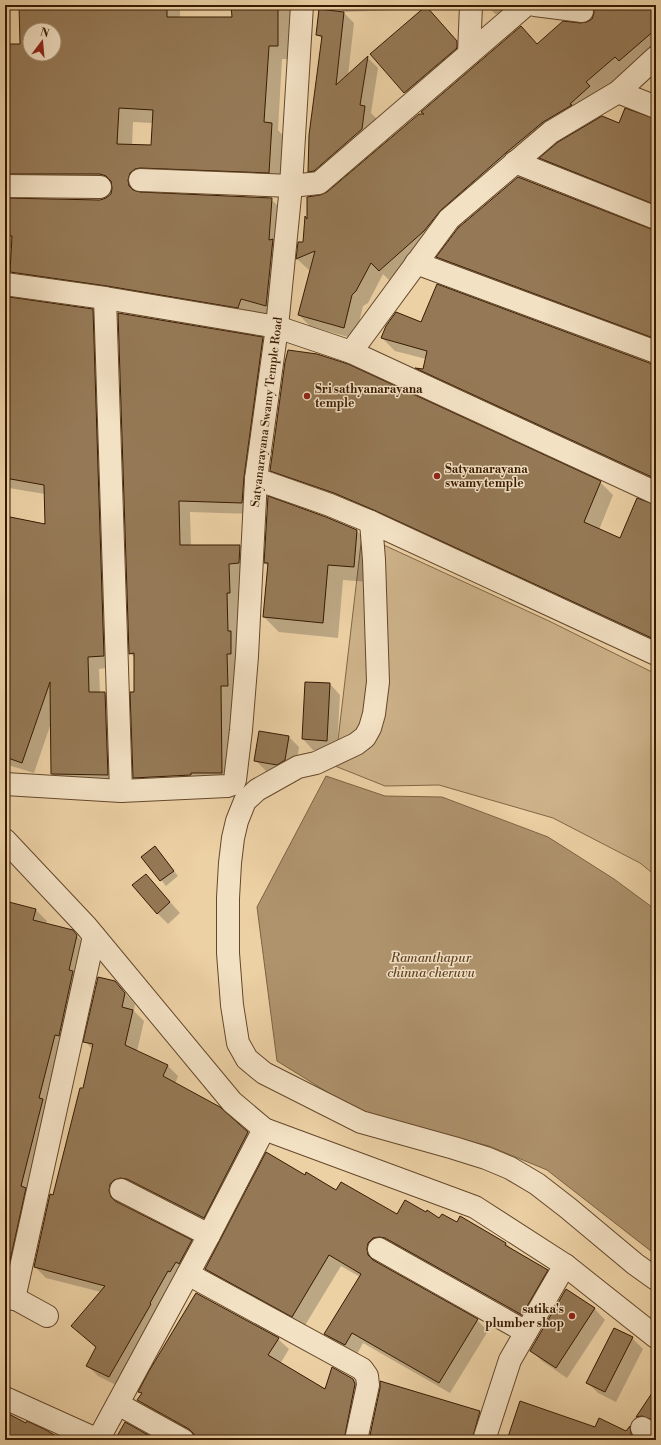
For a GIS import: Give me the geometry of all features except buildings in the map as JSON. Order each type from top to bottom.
[{"type":"street","name":"Satyanarayana Swamy Temple Road","points":[[5,784],[121,791],[227,786],[233,784],[235,780],[241,730],[246,664],[256,479],[277,327],[291,186],[302,5]]},
{"type":"street","points":[[469,54],[470,5]]},
{"type":"street","points":[[140,180],[291,186],[319,183],[526,5]]},
{"type":"street","points":[[535,5],[582,11]]},
{"type":"street","points":[[351,352],[449,219],[551,132],[618,92],[656,57]]},
{"type":"street","points":[[618,92],[656,106]]},
{"type":"street","points":[[515,162],[656,218]]},
{"type":"street","points":[[5,186],[100,187]]},
{"type":"street","points":[[416,263],[656,352]]},
{"type":"street","points":[[5,284],[105,298],[277,327],[351,352],[656,493]]},
{"type":"street","points":[[105,298],[121,791]]},
{"type":"street","points":[[256,479],[330,505],[370,522],[656,654]]},
{"type":"street","points":[[370,522],[374,560],[378,682],[374,714],[370,728],[365,737],[356,744],[316,763],[298,767],[257,790],[245,801],[237,821],[230,863],[228,898],[228,953],[232,1005],[238,1043],[247,1059],[264,1073],[361,1122],[454,1148],[486,1158],[510,1168],[537,1184],[635,1264],[656,1279]]},
{"type":"street","points":[[5,840],[86,926],[232,1102],[264,1129],[474,1207],[565,1265],[656,1337]]},
{"type":"street","points":[[47,1316],[10,1296],[94,936]]},
{"type":"street","points":[[5,1398],[98,1440],[209,1235],[264,1129]]},
{"type":"street","points":[[121,1190],[209,1235]]},
{"type":"street","points":[[379,1249],[526,1332]]},
{"type":"street","points":[[484,1440],[510,1360],[565,1265]]},
{"type":"street","points":[[188,1274],[362,1369],[367,1376],[368,1384],[356,1440]]},
{"type":"street","points":[[118,1404],[183,1440]]},
{"type":"shaded area","points":[[362,535],[549,621],[656,674],[656,876],[640,863],[553,818],[439,785],[385,786],[335,766]]},
{"type":"water","name":"Ramanthapur chinna cheruvu","points":[[326,776],[385,796],[442,797],[548,837],[614,879],[656,910],[656,1255],[547,1170],[489,1146],[366,1116],[277,1061],[257,907]]},
{"type":"place","name":"Sri sathyanarayana temple","points":[[307,396]]},
{"type":"place","name":"Satyanarayana swamy temple","points":[[437,476]]},
{"type":"place","name":"satika's plumber shop","points":[[572,1316]]}]
